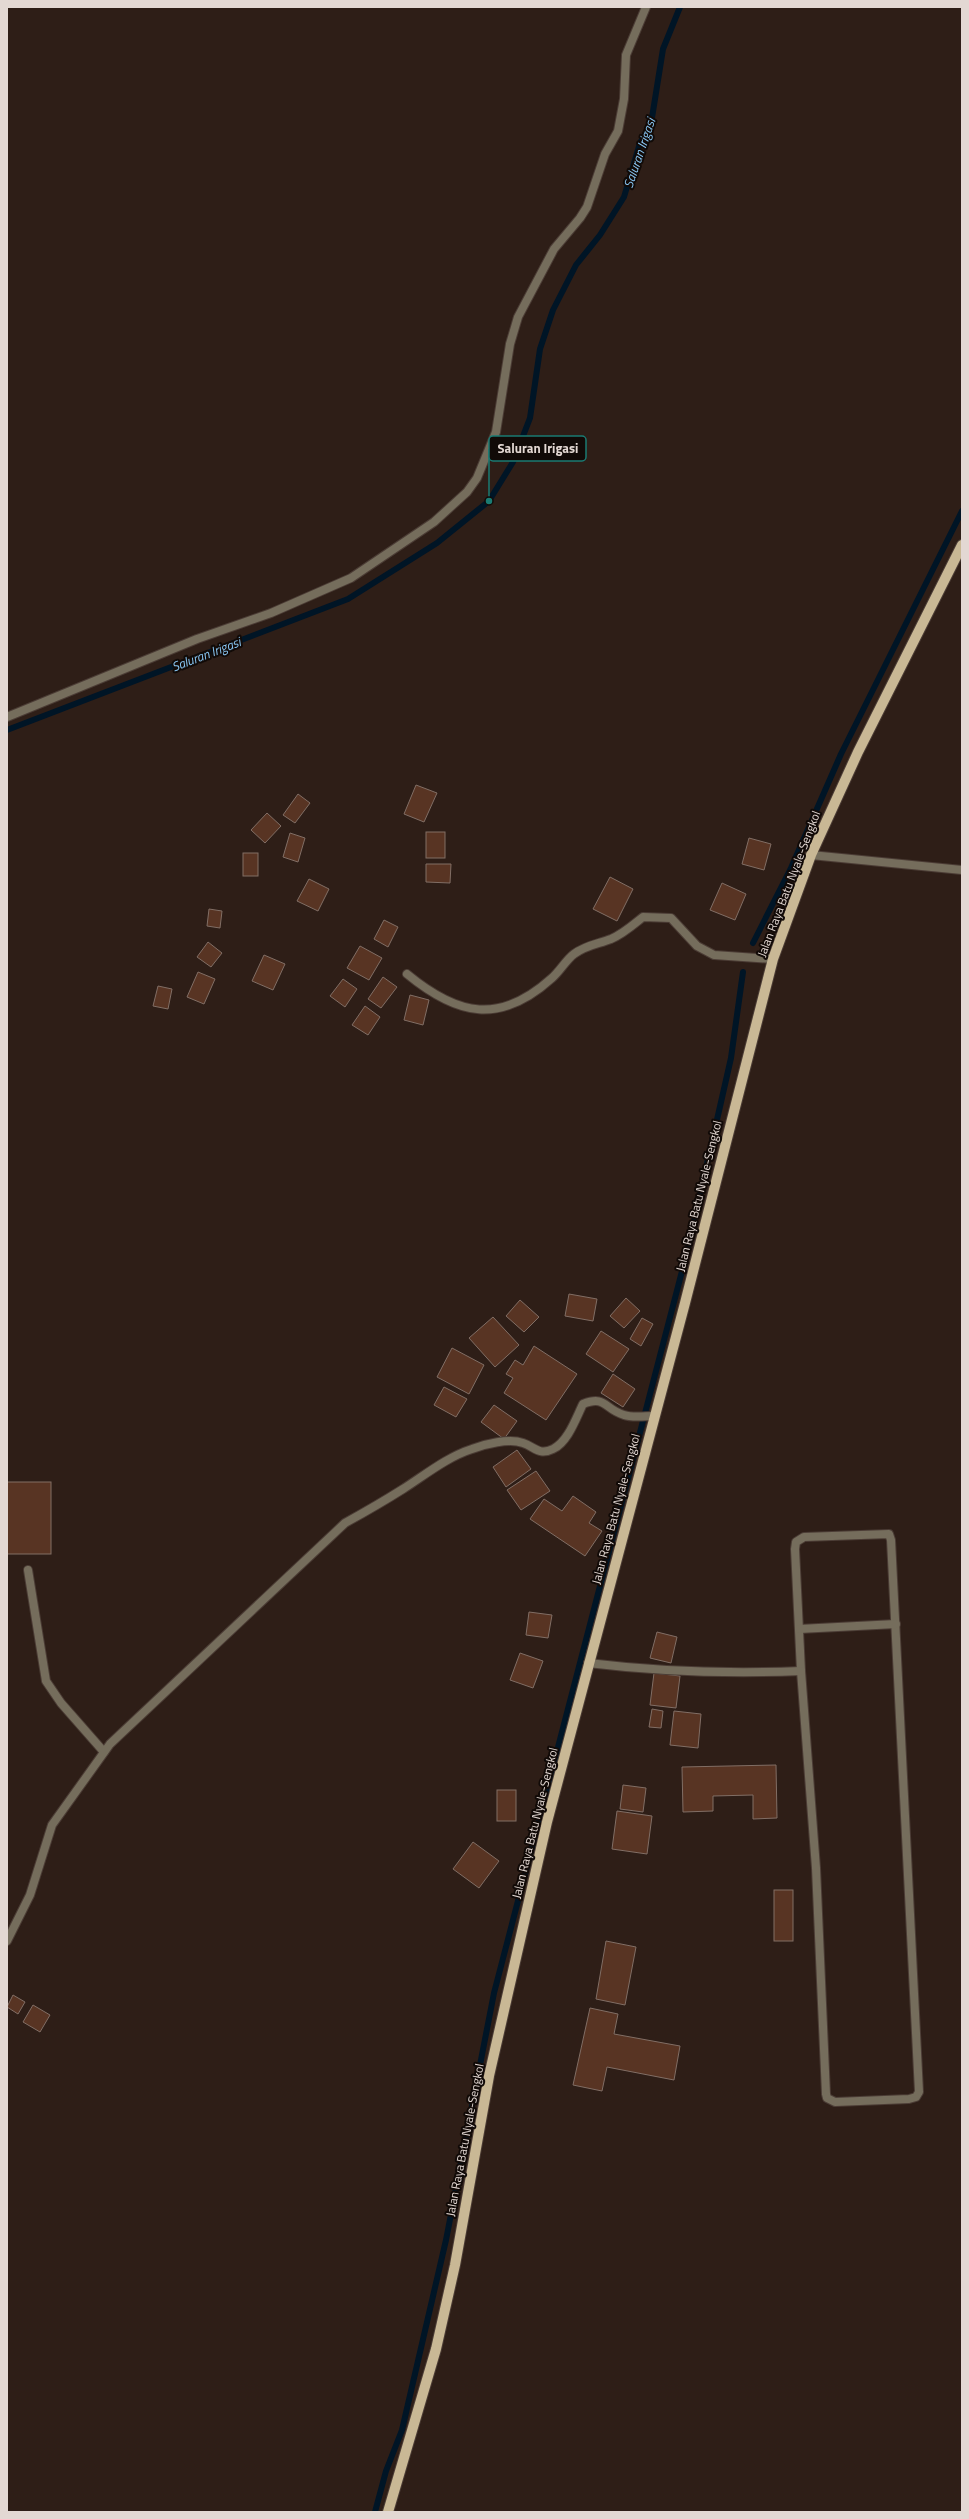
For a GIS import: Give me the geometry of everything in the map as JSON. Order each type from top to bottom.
[{"type":"main road","name":"Jalan Raya Batu Nyale-Sengkol","points":[[388,2512],[436,2349],[455,2265],[491,2068],[547,1822],[588,1663],[655,1416],[773,959],[811,855],[858,752],[962,545]]},
{"type":"street","points":[[7,717],[197,640],[271,613],[351,578],[434,522],[467,492],[477,478],[496,432],[513,331],[523,306],[554,249],[580,218],[587,206],[605,154],[618,131],[624,99],[626,55],[646,7]]},
{"type":"street","points":[[811,855],[962,870]]},
{"type":"street","points":[[406,974],[444,1000],[466,1008],[486,1010],[511,1006],[552,979],[574,954],[591,944],[610,940],[624,932],[643,917],[671,918],[697,946],[714,955],[773,959]]},
{"type":"street","points":[[7,1941],[30,1895],[52,1825],[104,1752],[345,1522],[382,1502],[445,1461],[471,1449],[509,1442],[522,1443],[537,1452],[547,1452],[555,1448],[565,1438],[583,1404],[595,1399],[603,1401],[612,1410],[625,1416],[655,1416]]},
{"type":"street","points":[[889,1534],[891,1540],[896,1624],[920,2083],[919,2092],[916,2097],[909,2099],[836,2102],[827,2098],[826,2094],[816,1868],[801,1671],[796,1542],[799,1538],[889,1534]]},
{"type":"street","points":[[28,1570],[46,1681],[61,1703],[104,1752]]},
{"type":"street","points":[[799,1629],[896,1624]]},
{"type":"street","points":[[588,1663],[655,1671],[728,1674],[801,1671]]},
{"type":"building","points":[[416,785],[437,793],[424,822],[404,814]]},
{"type":"building","points":[[298,794],[310,803],[295,823],[283,815]]},
{"type":"building","points":[[267,813],[281,826],[265,843],[251,830]]},
{"type":"building","points":[[426,832],[445,832],[445,858],[426,858]]},
{"type":"building","points":[[290,833],[305,838],[298,862],[283,857]]},
{"type":"building","points":[[749,838],[771,844],[764,870],[742,864]]},
{"type":"building","points":[[243,853],[258,853],[258,876],[243,876]]},
{"type":"building","points":[[426,864],[451,864],[450,883],[426,882]]},
{"type":"building","points":[[610,877],[633,889],[617,921],[593,909]]},
{"type":"building","points":[[309,879],[329,889],[318,911],[297,901]]},
{"type":"building","points":[[722,883],[746,894],[735,920],[710,910]]},
{"type":"building","points":[[209,909],[222,911],[220,928],[207,926]]},
{"type":"building","points":[[384,920],[398,927],[388,947],[374,939]]},
{"type":"building","points":[[208,942],[222,953],[211,967],[197,957]]},
{"type":"building","points":[[360,946],[382,958],[369,980],[347,968]]},
{"type":"building","points":[[264,955],[285,964],[273,990],[252,981]]},
{"type":"building","points":[[198,972],[215,979],[204,1004],[187,997]]},
{"type":"building","points":[[383,977],[397,987],[381,1008],[368,999]]},
{"type":"building","points":[[343,979],[357,989],[345,1007],[330,996]]},
{"type":"building","points":[[158,986],[172,989],[168,1009],[153,1006]]},
{"type":"building","points":[[410,995],[429,1000],[423,1025],[404,1020]]},
{"type":"building","points":[[365,1006],[380,1017],[368,1035],[352,1025]]},
{"type":"building","points":[[569,1294],[597,1299],[593,1321],[565,1316]]},
{"type":"building","points":[[626,1298],[640,1311],[624,1328],[610,1316]]},
{"type":"building","points":[[520,1300],[539,1317],[524,1332],[506,1316]]},
{"type":"building","points":[[493,1317],[519,1345],[495,1367],[469,1338]]},
{"type":"building","points":[[642,1318],[653,1324],[641,1346],[630,1339]]},
{"type":"building","points":[[601,1331],[629,1349],[613,1372],[586,1354]]},
{"type":"building","points":[[534,1346],[577,1374],[546,1420],[504,1393],[513,1378],[506,1374],[515,1360],[523,1365]]},
{"type":"building","points":[[452,1348],[484,1365],[469,1394],[437,1377]]},
{"type":"building","points":[[613,1374],[635,1389],[623,1407],[601,1393]]},
{"type":"building","points":[[444,1387],[467,1399],[456,1417],[434,1405]]},
{"type":"building","points":[[494,1405],[517,1421],[504,1439],[481,1422]]},
{"type":"building","points":[[517,1450],[531,1469],[506,1487],[493,1467]]},
{"type":"building","points":[[536,1471],[550,1491],[521,1510],[507,1490]]},
{"type":"building","points":[[7,1482],[51,1482],[51,1554],[7,1554]]},
{"type":"building","points":[[573,1496],[596,1512],[589,1523],[602,1531],[585,1556],[530,1519],[544,1499],[562,1511]]},
{"type":"building","points":[[529,1612],[552,1615],[548,1638],[526,1635]]},
{"type":"building","points":[[657,1632],[677,1637],[671,1663],[650,1658]]},
{"type":"building","points":[[520,1653],[543,1661],[533,1688],[510,1680]]},
{"type":"building","points":[[654,1673],[680,1676],[676,1708],[650,1705]]},
{"type":"building","points":[[652,1709],[663,1711],[661,1728],[649,1727]]},
{"type":"building","points":[[674,1711],[701,1714],[698,1748],[670,1745]]},
{"type":"building","points":[[776,1765],[777,1818],[753,1819],[753,1795],[713,1796],[713,1811],[683,1812],[682,1767]]},
{"type":"building","points":[[623,1785],[646,1788],[643,1812],[620,1809]]},
{"type":"building","points":[[497,1790],[516,1790],[516,1821],[497,1821]]},
{"type":"building","points":[[617,1811],[652,1816],[647,1854],[612,1849]]},
{"type":"building","points":[[473,1842],[499,1861],[479,1888],[453,1869]]},
{"type":"building","points":[[774,1890],[793,1890],[793,1941],[774,1941]]},
{"type":"building","points":[[606,1941],[636,1947],[625,2005],[596,1999]]},
{"type":"building","points":[[13,1995],[25,2002],[18,2014],[7,2007]]},
{"type":"building","points":[[33,2005],[50,2015],[40,2032],[23,2022]]},
{"type":"building","points":[[590,2008],[618,2014],[614,2034],[680,2046],[674,2080],[607,2067],[602,2091],[573,2085]]},
{"type":"waterway","name":"Saluran Irigasi","points":[[7,730],[348,599],[437,543],[489,501],[513,462],[530,418],[540,349],[553,310],[576,265],[600,235],[624,197],[640,143],[651,124],[663,49],[680,7]]},
{"type":"waterway","points":[[753,943],[791,868],[841,754],[962,511]]},
{"type":"waterway","points":[[375,2512],[386,2471],[402,2430],[446,2240],[494,1993],[687,1252],[731,1058],[743,972]]},
{"type":"place","name":"Saluran Irigasi","points":[[489,501]]}]
